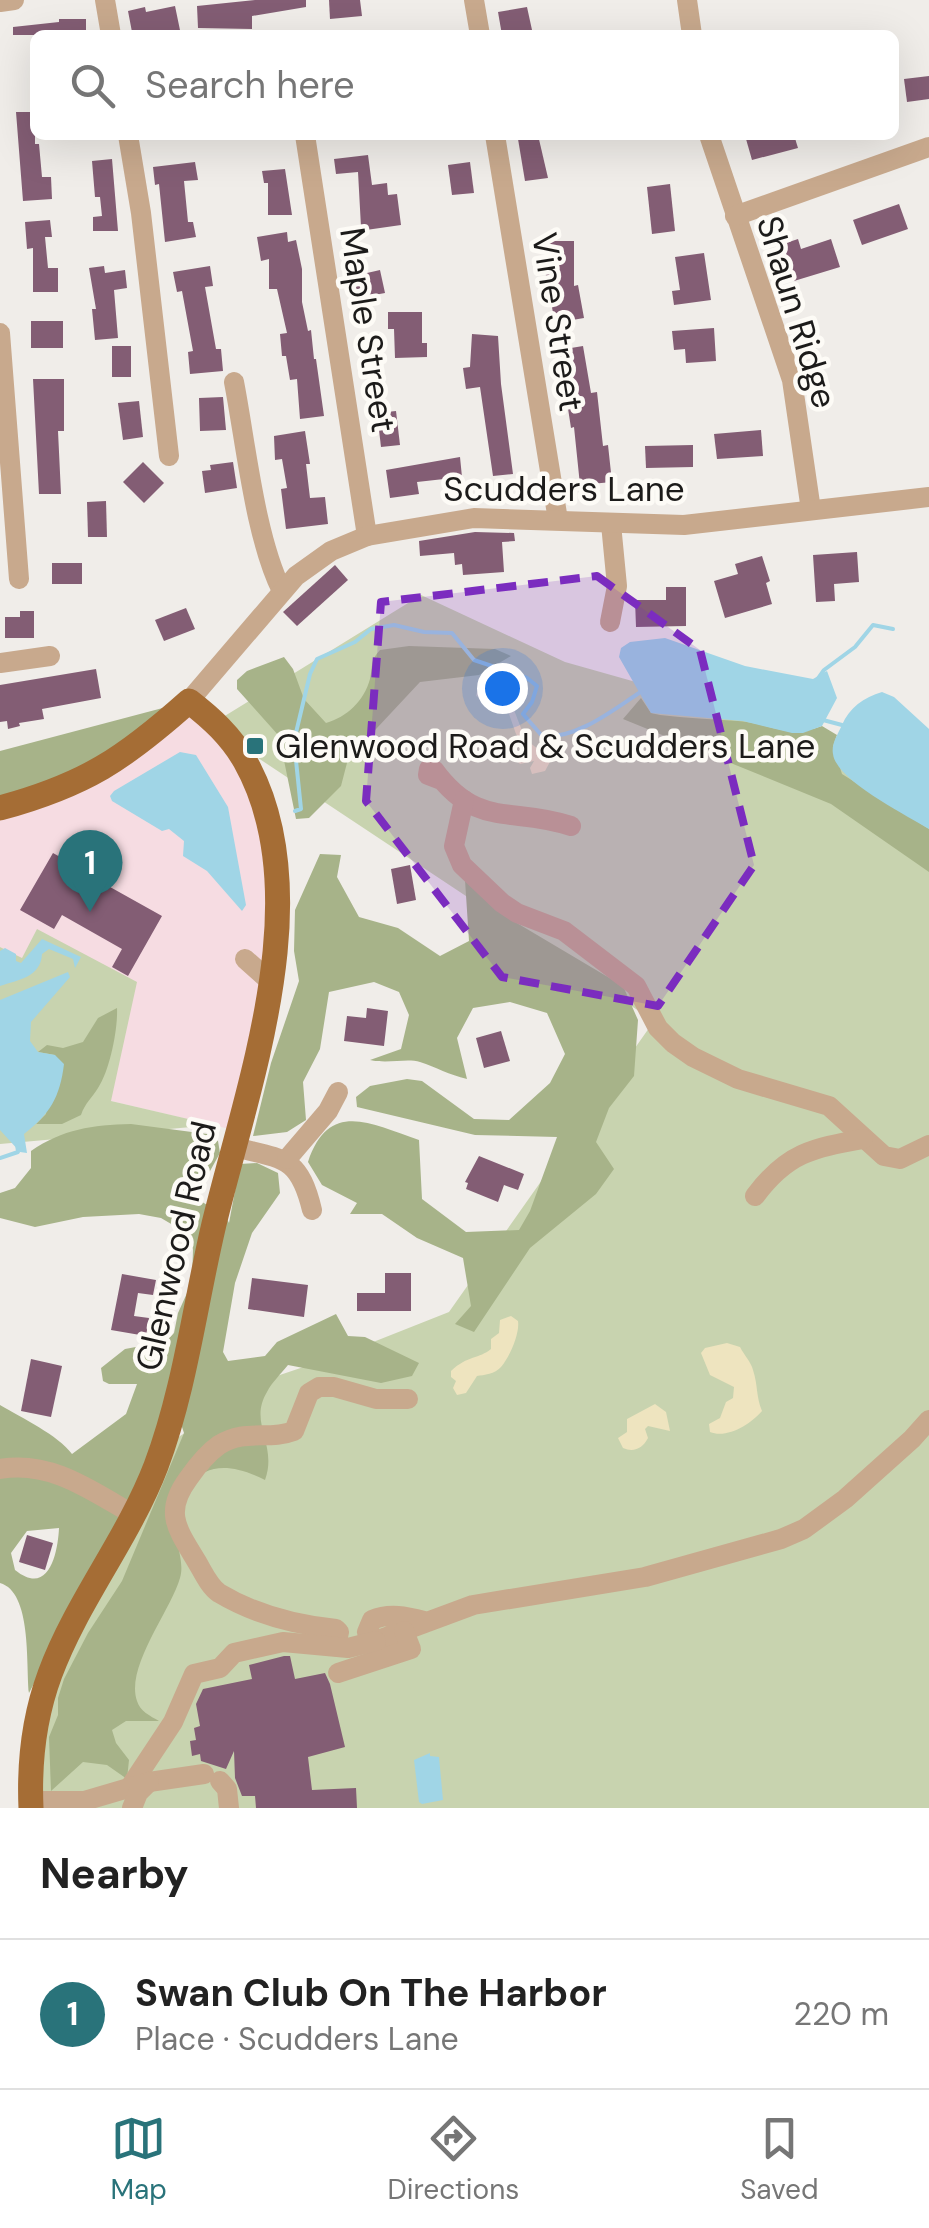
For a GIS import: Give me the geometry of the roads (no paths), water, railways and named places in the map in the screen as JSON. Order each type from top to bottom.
[{"type":"main road","name":"Scudders Lane","points":[[0,808],[36,805],[102,770],[140,746],[189,701]]},
{"type":"main road","name":"Glenwood Road","points":[[31,1804],[34,1738],[50,1674],[134,1515],[166,1436],[258,1058],[272,983],[275,856],[267,814],[238,750],[215,722],[189,701]]},
{"type":"street","points":[[0,2],[14,0]]},
{"type":"street","points":[[105,0],[110,30]]},
{"type":"street","points":[[474,0],[479,30]]},
{"type":"street","points":[[687,0],[691,30]]},
{"type":"street","points":[[129,140],[169,456]]},
{"type":"street","name":"Maple Street","points":[[305,140],[367,536]]},
{"type":"street","name":"Vine Street","points":[[497,140],[558,520]]},
{"type":"street","name":"Shaun Ridge","points":[[711,140],[792,380],[811,510]]},
{"type":"street","points":[[735,216],[929,148]]},
{"type":"street","points":[[0,333],[6,504],[19,579]]},
{"type":"street","points":[[234,382],[264,539],[282,592]]},
{"type":"street","name":"Scudders Lane","points":[[189,701],[282,592],[331,550],[367,536],[474,518],[684,525],[929,496]]},
{"type":"street","points":[[610,622],[617,586],[611,524]]},
{"type":"street","points":[[0,664],[50,656]]},
{"type":"street","points":[[441,780],[464,800],[498,816],[542,816],[570,826]]},
{"type":"street","points":[[464,800],[454,838],[456,855],[490,893],[517,912],[564,931],[636,986],[658,1028],[693,1057],[760,1087],[819,1101],[892,1159],[929,1145]]},
{"type":"street","points":[[244,958],[272,983]]},
{"type":"street","points":[[287,1159],[328,1111],[338,1092]]},
{"type":"street","points":[[755,1196],[778,1167],[793,1157],[863,1139]]},
{"type":"street","points":[[234,1147],[287,1159],[304,1181],[312,1210]]},
{"type":"street","points":[[336,1646],[338,1630],[305,1627],[212,1588],[179,1530],[174,1504],[196,1468],[219,1446],[244,1435],[294,1432],[306,1398],[313,1390],[326,1386],[376,1399],[408,1399]]},
{"type":"street","points":[[338,1673],[404,1631],[473,1605],[645,1577],[781,1539],[804,1529],[846,1498],[929,1420]]},
{"type":"street","points":[[0,1469],[37,1466],[84,1486],[134,1515]]},
{"type":"street","points":[[373,1648],[368,1626],[372,1620],[394,1614],[428,1622]]},
{"type":"street","points":[[137,1792],[194,1674],[220,1668],[234,1653],[284,1642],[373,1648]]},
{"type":"street","points":[[31,1804],[89,1804],[212,1777],[228,1789],[229,1808]]},
{"type":"water","points":[[665,638],[745,666],[813,679],[827,671],[837,698],[822,726],[803,733],[743,721],[651,713],[619,657],[621,648],[630,642]]},
{"type":"water","points":[[882,692],[894,697],[929,729],[929,829],[846,775],[833,754],[835,739],[849,713],[863,700]]},
{"type":"water","points":[[180,752],[196,755],[228,807],[246,905],[242,911],[207,871],[183,856],[184,841],[169,829],[162,831],[112,801],[110,796]]},
{"type":"water","points":[[42,939],[81,957],[75,968],[73,959],[49,949],[42,954],[33,973],[0,986],[0,951],[5,948],[16,954],[16,961],[21,963]]},
{"type":"water","points":[[68,972],[70,977],[31,1022],[30,1041],[38,1052],[55,1055],[64,1064],[52,1104],[24,1134],[27,1153],[20,1152],[0,1130],[0,1000]]},
{"type":"water","points":[[430,1753],[439,1757],[443,1800],[422,1804],[414,1760]]},
{"type":"waterway","points":[[295,811],[301,809],[294,741],[310,674],[317,659],[355,642],[371,629],[394,625],[452,633],[474,660],[527,678],[537,686],[523,714],[543,737],[582,728],[639,693]]},
{"type":"waterway","points":[[817,680],[855,647],[873,625],[893,629]]},
{"type":"waterway","points":[[823,720],[842,725]]},
{"type":"waterway","points":[[0,1158],[18,1152],[17,1144]]},
{"type":"place","name":"Glenwood Road & Scudders Lane","points":[[255,746]]},
{"type":"place","name":"Swan Club On The Harbor","points":[[90,912]]}]
